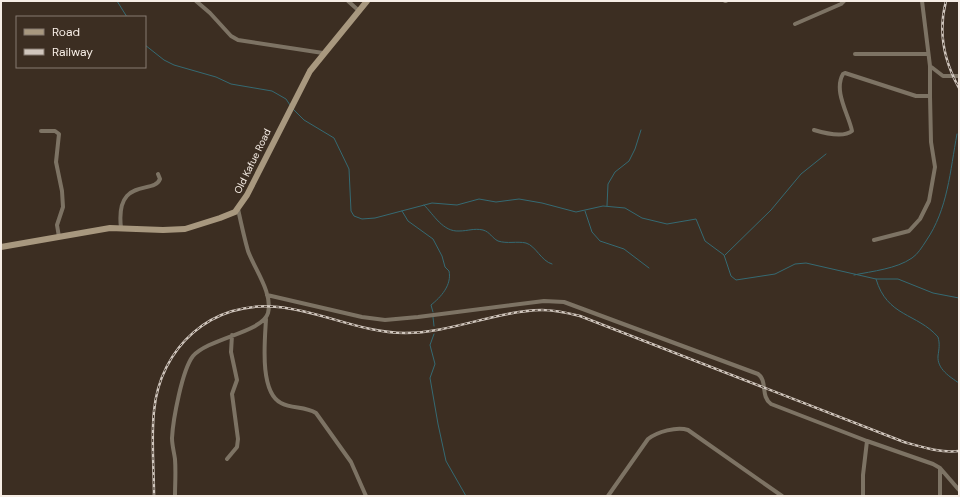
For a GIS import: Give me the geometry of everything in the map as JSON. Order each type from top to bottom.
[{"type":"street","points":[[196,1],[210,13],[231,36],[238,40],[323,53]]},
{"type":"street","points":[[348,1],[358,10]]},
{"type":"street","name":"Old Kafue Road","points":[[1,247],[90,230],[121,228],[163,230],[185,229],[220,218],[238,209],[290,112],[310,71],[358,10],[367,1]]},
{"type":"street","points":[[795,24],[841,4],[844,1]]},
{"type":"street","points":[[874,240],[909,231],[920,219],[929,201],[935,167],[931,142],[930,66],[922,1]]},
{"type":"street","points":[[855,54],[928,54]]},
{"type":"street","points":[[930,66],[943,76],[959,76]]},
{"type":"street","points":[[814,130],[849,134],[852,131],[842,98],[841,79],[845,73],[916,96],[930,96]]},
{"type":"street","points":[[40,131],[55,131],[59,134],[56,162],[62,191],[63,207],[57,225],[59,237]]},
{"type":"street","points":[[121,228],[120,209],[126,198],[138,188],[157,184],[160,179],[158,174]]},
{"type":"street","points":[[238,209],[242,232],[267,295],[269,306],[266,318],[265,360],[272,395],[280,403],[310,409],[316,413],[351,462],[366,496]]},
{"type":"street","points":[[267,295],[362,317],[385,320],[544,301],[564,302],[758,374],[763,380],[765,396],[771,404],[932,464],[940,468],[959,490]]},
{"type":"street","points":[[175,496],[175,459],[172,439],[185,372],[194,356],[206,346],[253,328],[266,318]]},
{"type":"street","points":[[228,459],[237,447],[238,439],[232,394],[237,380],[231,352],[232,335]]},
{"type":"street","points":[[608,496],[648,439],[657,433],[682,429],[688,430],[782,496]]},
{"type":"street","points":[[863,496],[863,475],[867,441]]},
{"type":"street","points":[[940,468],[940,496]]},
{"type":"waterway","points":[[117,1],[126,16]]},
{"type":"waterway","points":[[146,46],[164,60],[174,65],[216,77],[231,84],[272,91],[286,99],[290,105]]},
{"type":"waterway","points":[[293,109],[304,120],[334,138],[349,169],[351,211],[354,216],[362,219],[375,218],[432,203],[457,205],[479,199],[496,202],[519,199],[542,203],[576,212],[603,206],[625,208],[642,218],[667,224],[696,219],[705,241],[724,255],[731,276],[736,280],[775,274],[795,264],[806,263],[876,279],[898,279],[933,293],[959,298]]},
{"type":"waterway","points":[[607,206],[608,184],[615,172],[629,161],[635,149],[641,130]]},
{"type":"waterway","points":[[854,275],[899,265],[912,258],[920,250],[933,229],[944,203],[957,134]]},
{"type":"waterway","points":[[725,255],[771,210],[801,174],[826,154]]},
{"type":"waterway","points":[[424,205],[439,222],[448,229],[453,231],[483,230],[498,241],[526,243],[533,247],[545,260],[552,264]]},
{"type":"waterway","points":[[402,211],[408,221],[433,239],[442,256],[445,267],[449,271],[449,281],[445,290],[431,305],[433,312]]},
{"type":"waterway","points":[[585,211],[592,232],[600,241],[624,249],[649,268]]},
{"type":"waterway","points":[[876,279],[887,301],[895,308],[930,329],[938,337],[938,361],[942,369],[959,383]]},
{"type":"waterway","points":[[433,317],[434,326]]},
{"type":"waterway","points":[[434,334],[430,345],[435,364],[430,378],[438,424],[446,461],[466,496]]},
{"type":"railway","points":[[946,1],[943,23],[944,46],[946,57],[959,88]]},
{"type":"railway","points":[[154,496],[154,411],[158,388],[167,367],[178,348],[194,332],[211,320],[232,311],[254,307],[294,309],[373,330],[405,333],[439,330],[525,311],[557,311],[580,316],[904,442],[924,448],[959,451]]}]
